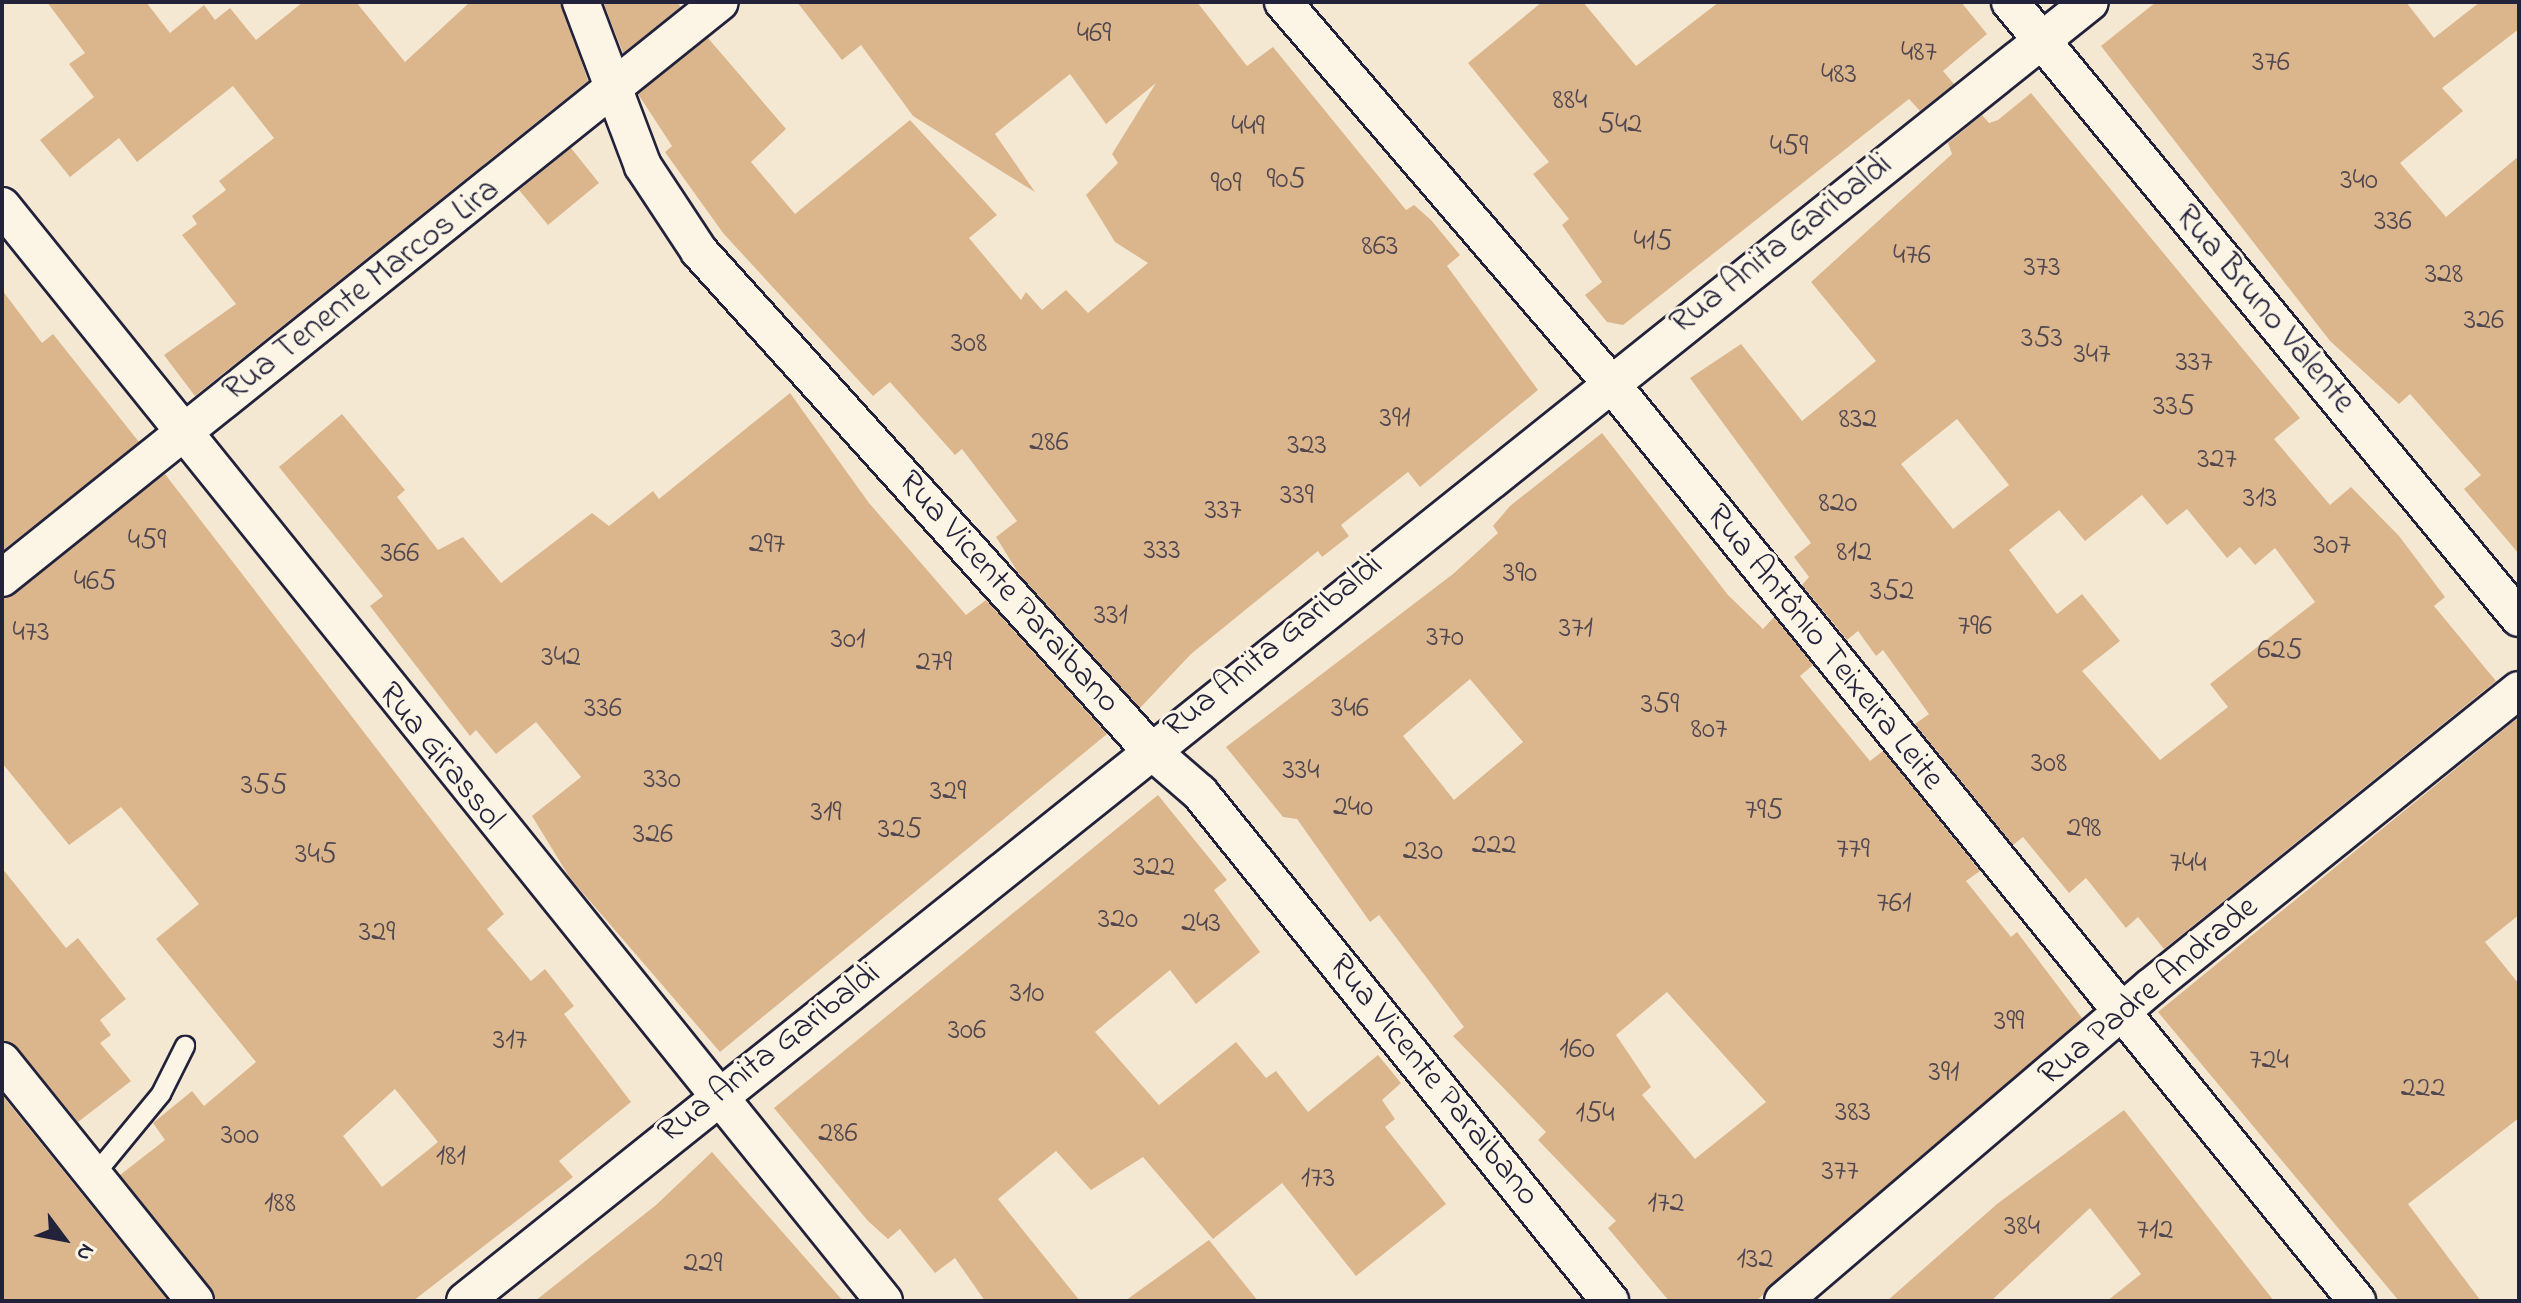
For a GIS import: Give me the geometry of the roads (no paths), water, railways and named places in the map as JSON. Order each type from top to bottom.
[{"type":"street","name":"Rua Vicente Paraibano","points":[[581,2],[643,166],[699,251],[1148,748],[1200,793],[1610,1301]]},
{"type":"street","name":"Rua Tenente Marcos Lira","points":[[2,578],[614,91],[720,2]]},
{"type":"street","name":"Rua Antônio Teixeira Leite","points":[[1283,2],[1609,381],[1867,705],[2127,1009],[2357,1301]]},
{"type":"street","name":"Rua Bruno Valente","points":[[2010,2],[2519,618]]},
{"type":"street","name":"Rua Anita Garibaldi","points":[[465,1301],[714,1095],[1148,748],[2090,2]]},
{"type":"street","name":"Rua Girassol","points":[[2,206],[714,1095],[884,1301]]},
{"type":"street","name":"Rua Padre Andrade","points":[[1783,1301],[2127,1009],[2519,690]]},
{"type":"street","points":[[2,1061],[91,1179],[195,1301]]},
{"type":"lane","points":[[91,1179],[161,1094],[185,1046]]}]
